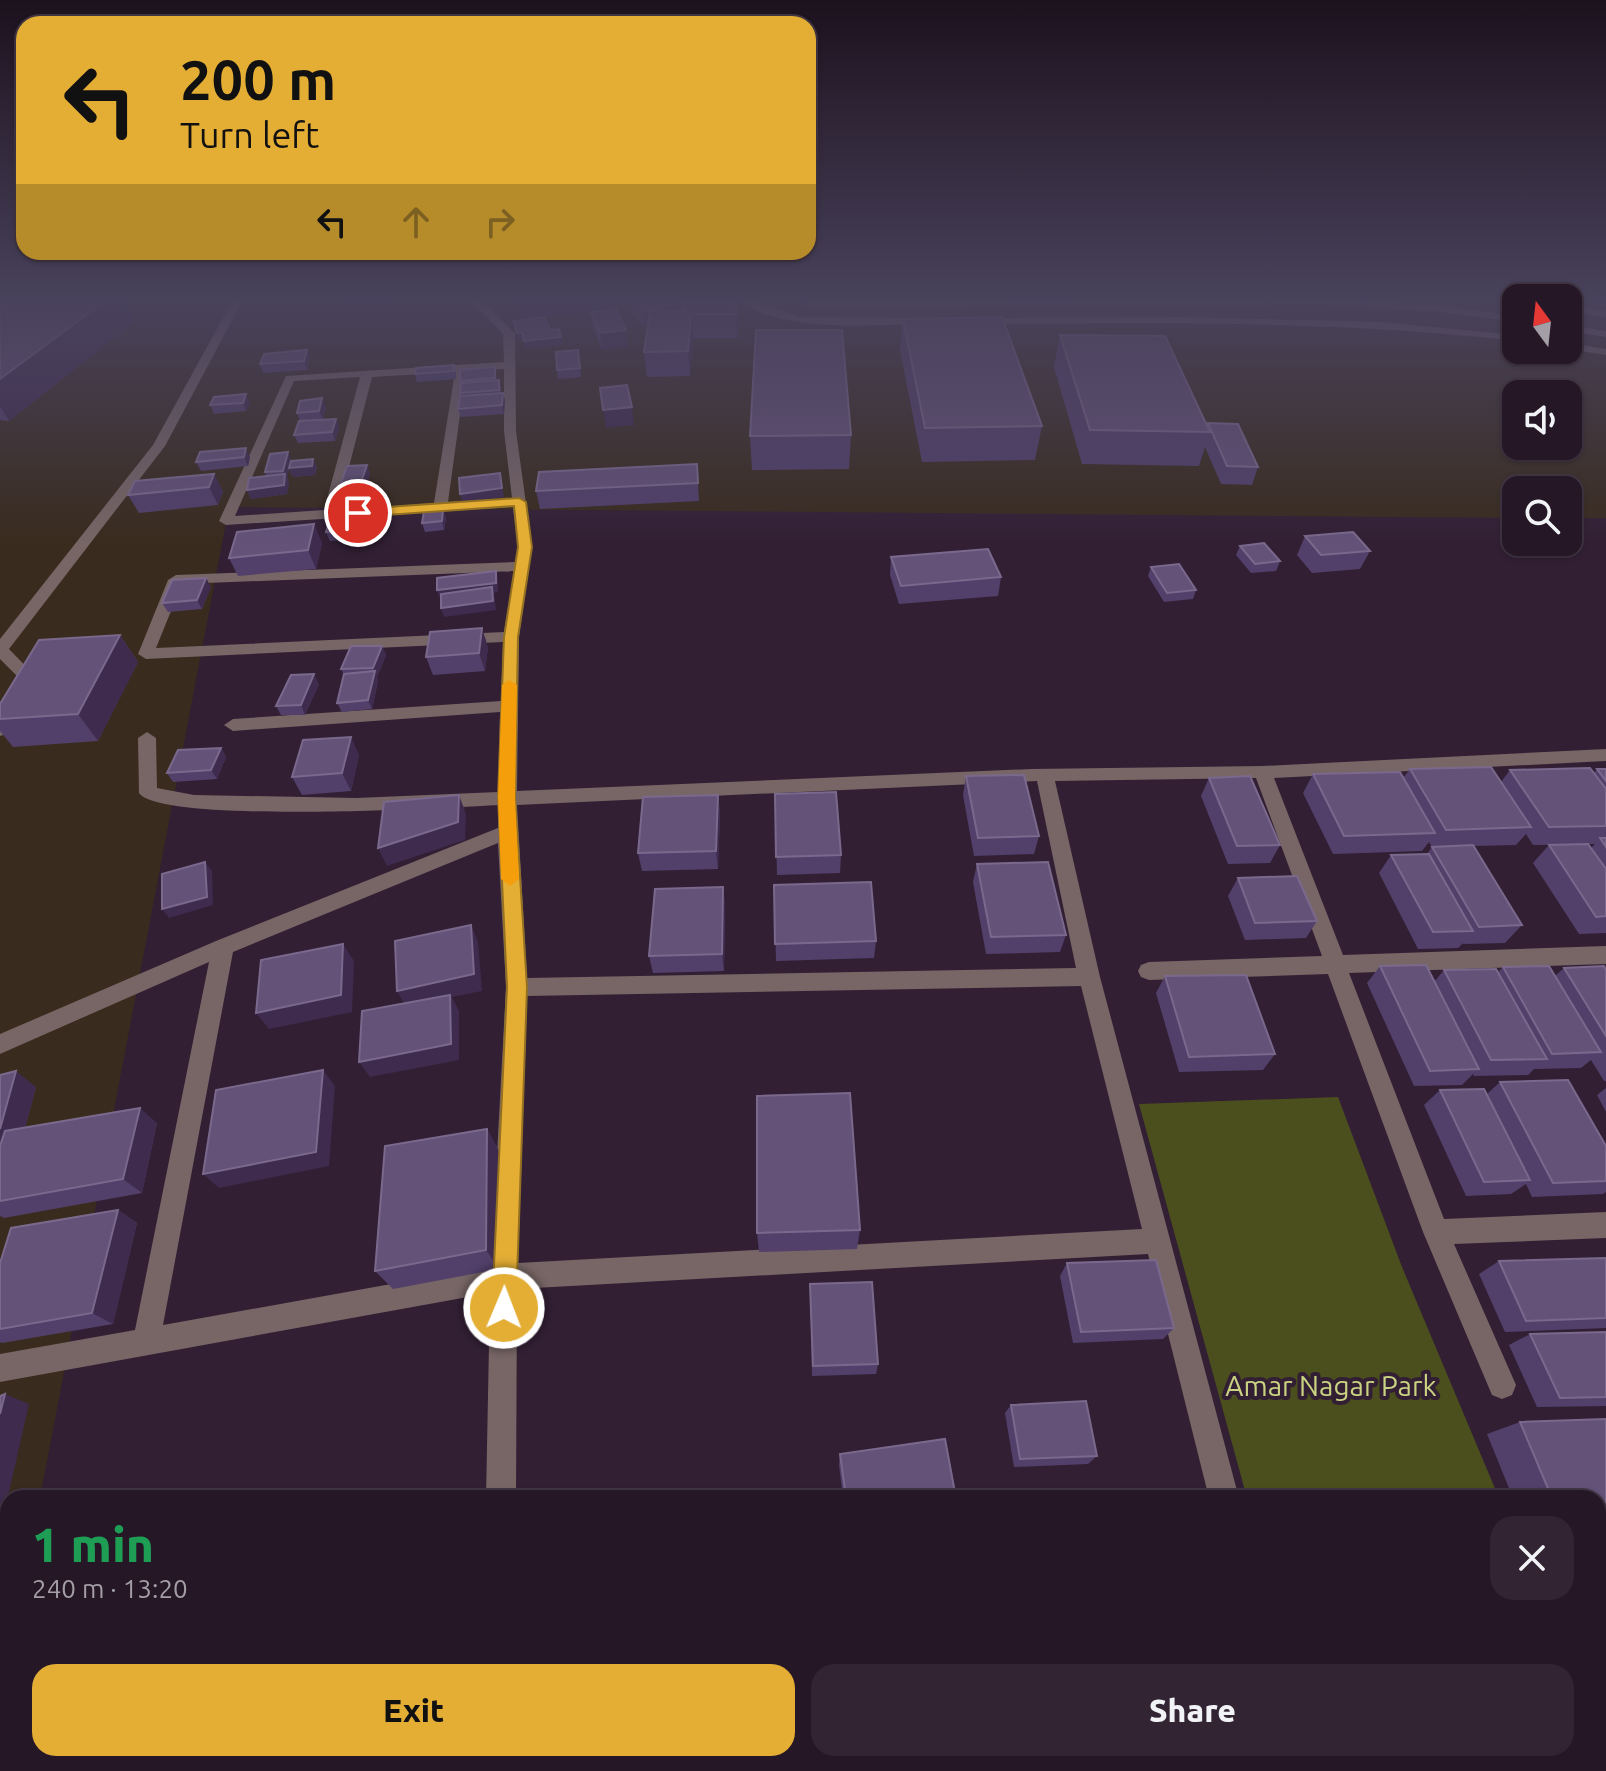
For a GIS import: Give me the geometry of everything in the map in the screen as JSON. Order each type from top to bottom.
[{"type":"street","points":[[0,730],[34,683],[0,650],[159,446],[194,381]]},
{"type":"street","points":[[289,381],[226,521],[519,502]]},
{"type":"street","points":[[330,515],[365,381]]},
{"type":"street","points":[[440,507],[459,381]]},
{"type":"street","points":[[501,1490],[504,1277],[517,987],[507,832],[509,706],[511,637],[525,547],[510,431],[510,381]]},
{"type":"street","points":[[511,637],[146,654],[176,580],[522,566]]},
{"type":"street","points":[[233,725],[509,706]]},
{"type":"street","points":[[147,738],[148,793],[194,802],[356,805],[1045,775],[1263,772],[1606,755]]},
{"type":"street","points":[[1263,772],[1436,1232],[1502,1385]]},
{"type":"street","points":[[1045,775],[1089,977],[1222,1490]]},
{"type":"street","points":[[0,1044],[223,947],[507,832]]},
{"type":"street","points":[[147,1339],[223,947]]},
{"type":"street","points":[[1149,971],[1335,967],[1606,955]]},
{"type":"street","points":[[517,987],[1089,977]]},
{"type":"street","points":[[1436,1232],[1606,1225]]},
{"type":"street","points":[[0,1368],[147,1339],[504,1277],[1157,1241]]},
{"type":"shaded area","points":[[0,381],[1502,381],[1502,460],[1582,460],[1582,381],[1606,381],[1606,518],[1582,518],[1582,476],[1502,476],[1502,518],[229,507],[42,1490],[0,1490]]},
{"type":"green space","name":"Amar Nagar Park","points":[[1338,1097],[1402,1267],[1496,1490],[1245,1490],[1139,1104]]},
{"type":"building","points":[[499,381],[499,390],[460,393],[461,383]]},
{"type":"building","points":[[753,381],[846,381],[851,435],[750,436]]},
{"type":"building","points":[[915,381],[1025,381],[1042,426],[925,428]]},
{"type":"building","points":[[1074,381],[1186,381],[1210,432],[1090,430]]},
{"type":"building","points":[[627,385],[632,407],[603,410],[600,388]]},
{"type":"building","points":[[503,393],[502,405],[458,409],[460,396]]},
{"type":"building","points":[[246,394],[243,403],[210,405],[214,397]]},
{"type":"building","points":[[322,398],[319,411],[297,413],[300,401]]},
{"type":"building","points":[[336,419],[332,432],[294,435],[299,421]]},
{"type":"building","points":[[1208,423],[1238,424],[1258,467],[1227,466]]},
{"type":"building","points":[[246,448],[244,457],[196,462],[200,452]]},
{"type":"building","points":[[288,452],[283,471],[265,472],[270,454]]},
{"type":"building","points":[[313,459],[312,466],[289,468],[291,461]]},
{"type":"building","points":[[697,464],[698,483],[536,491],[539,472]]},
{"type":"building","points":[[367,465],[361,482],[341,483],[347,466]]},
{"type":"building","points":[[500,473],[502,488],[460,494],[459,478]]},
{"type":"building","points":[[214,474],[209,487],[128,495],[135,481]]},
{"type":"building","points":[[285,474],[284,485],[247,490],[249,478]]},
{"type":"building","points":[[352,509],[346,530],[326,532],[332,511]]},
{"type":"building","points":[[443,509],[442,521],[422,523],[424,511]]},
{"type":"building","points":[[314,524],[308,550],[229,558],[237,532]]},
{"type":"building","points":[[1353,532],[1370,551],[1321,555],[1305,536]]},
{"type":"building","points":[[1264,543],[1280,561],[1255,564],[1240,546]]},
{"type":"building","points":[[988,549],[1001,577],[901,586],[891,557]]},
{"type":"building","points":[[1179,564],[1196,590],[1167,593],[1151,567]]},
{"type":"building","points":[[496,571],[496,583],[437,590],[437,578]]},
{"type":"building","points":[[206,578],[197,600],[162,603],[172,580]]},
{"type":"building","points":[[492,587],[493,601],[441,608],[441,594]]},
{"type":"building","points":[[482,628],[479,653],[426,657],[430,632]]},
{"type":"building","points":[[120,635],[78,714],[0,719],[0,704],[39,640]]},
{"type":"building","points":[[351,646],[382,646],[373,668],[341,669]]},
{"type":"building","points":[[375,671],[368,700],[337,703],[344,674]]},
{"type":"building","points":[[314,674],[301,705],[276,706],[291,675]]},
{"type":"building","points":[[351,737],[342,773],[292,777],[303,740]]},
{"type":"building","points":[[221,748],[211,770],[167,773],[178,750]]},
{"type":"building","points":[[1491,767],[1531,827],[1446,830],[1410,769]]},
{"type":"building","points":[[1590,768],[1606,789],[1606,826],[1549,827],[1510,770]]},
{"type":"building","points":[[1597,769],[1606,769],[1606,781]]},
{"type":"building","points":[[1400,772],[1435,833],[1344,836],[1313,774]]},
{"type":"building","points":[[1024,775],[1039,836],[978,838],[966,776]]},
{"type":"building","points":[[1250,776],[1280,845],[1237,846],[1209,778]]},
{"type":"building","points":[[836,792],[841,855],[776,857],[775,794]]},
{"type":"building","points":[[459,795],[458,822],[378,848],[384,802]]},
{"type":"building","points":[[718,795],[716,851],[638,853],[643,797]]},
{"type":"building","points":[[1588,844],[1606,869],[1606,916],[1596,917],[1549,845]]},
{"type":"building","points":[[1473,845],[1522,925],[1479,927],[1432,847]]},
{"type":"building","points":[[1429,854],[1473,931],[1433,932],[1391,855]]},
{"type":"building","points":[[205,862],[207,897],[162,909],[162,874]]},
{"type":"building","points":[[1048,862],[1066,935],[991,937],[977,864]]},
{"type":"building","points":[[1297,876],[1317,921],[1255,923],[1238,878]]},
{"type":"building","points":[[871,882],[876,941],[775,944],[774,885]]},
{"type":"building","points":[[723,887],[722,954],[649,956],[655,889]]},
{"type":"building","points":[[471,925],[474,974],[397,991],[395,941]]},
{"type":"building","points":[[343,944],[341,995],[256,1013],[261,960]]},
{"type":"building","points":[[1426,965],[1479,1069],[1430,1071],[1380,966]]},
{"type":"building","points":[[1549,966],[1601,1052],[1552,1054],[1503,967]]},
{"type":"building","points":[[1604,966],[1606,970],[1606,1036],[1564,968]]},
{"type":"building","points":[[1496,969],[1547,1059],[1491,1060],[1444,970]]},
{"type":"building","points":[[1246,975],[1275,1054],[1189,1057],[1165,976]]},
{"type":"building","points":[[450,995],[451,1044],[359,1062],[362,1011]]},
{"type":"building","points":[[323,1070],[316,1152],[203,1174],[216,1090]]},
{"type":"building","points":[[16,1071],[0,1129],[0,1075]]},
{"type":"building","points":[[1568,1080],[1606,1146],[1606,1181],[1553,1183],[1500,1082]]},
{"type":"building","points":[[1484,1089],[1530,1180],[1484,1182],[1440,1090]]},
{"type":"building","points":[[850,1093],[860,1230],[757,1233],[757,1096]]},
{"type":"building","points":[[140,1108],[123,1179],[0,1201],[0,1146],[5,1131]]},
{"type":"building","points":[[487,1129],[486,1250],[375,1271],[385,1146]]},
{"type":"building","points":[[118,1210],[92,1313],[0,1329],[0,1263],[11,1228]]},
{"type":"building","points":[[1606,1258],[1606,1318],[1526,1321],[1499,1261]]},
{"type":"building","points":[[1156,1260],[1174,1328],[1081,1332],[1067,1263]]},
{"type":"building","points":[[872,1282],[878,1364],[813,1366],[810,1284]]},
{"type":"building","points":[[1606,1332],[1606,1397],[1560,1398],[1530,1334]]},
{"type":"building","points":[[5,1394],[0,1414],[0,1396]]},
{"type":"building","points":[[1086,1401],[1097,1456],[1020,1459],[1011,1405]]},
{"type":"building","points":[[1606,1419],[1606,1490],[1549,1490],[1520,1422]]},
{"type":"building","points":[[945,1439],[955,1490],[845,1490],[840,1454]]},
{"type":"slow traffic","points":[[509,685],[507,832],[510,879]]},
{"type":"route","points":[[358,513],[519,502],[525,547],[511,637],[507,797],[517,987],[504,1308]]}]
